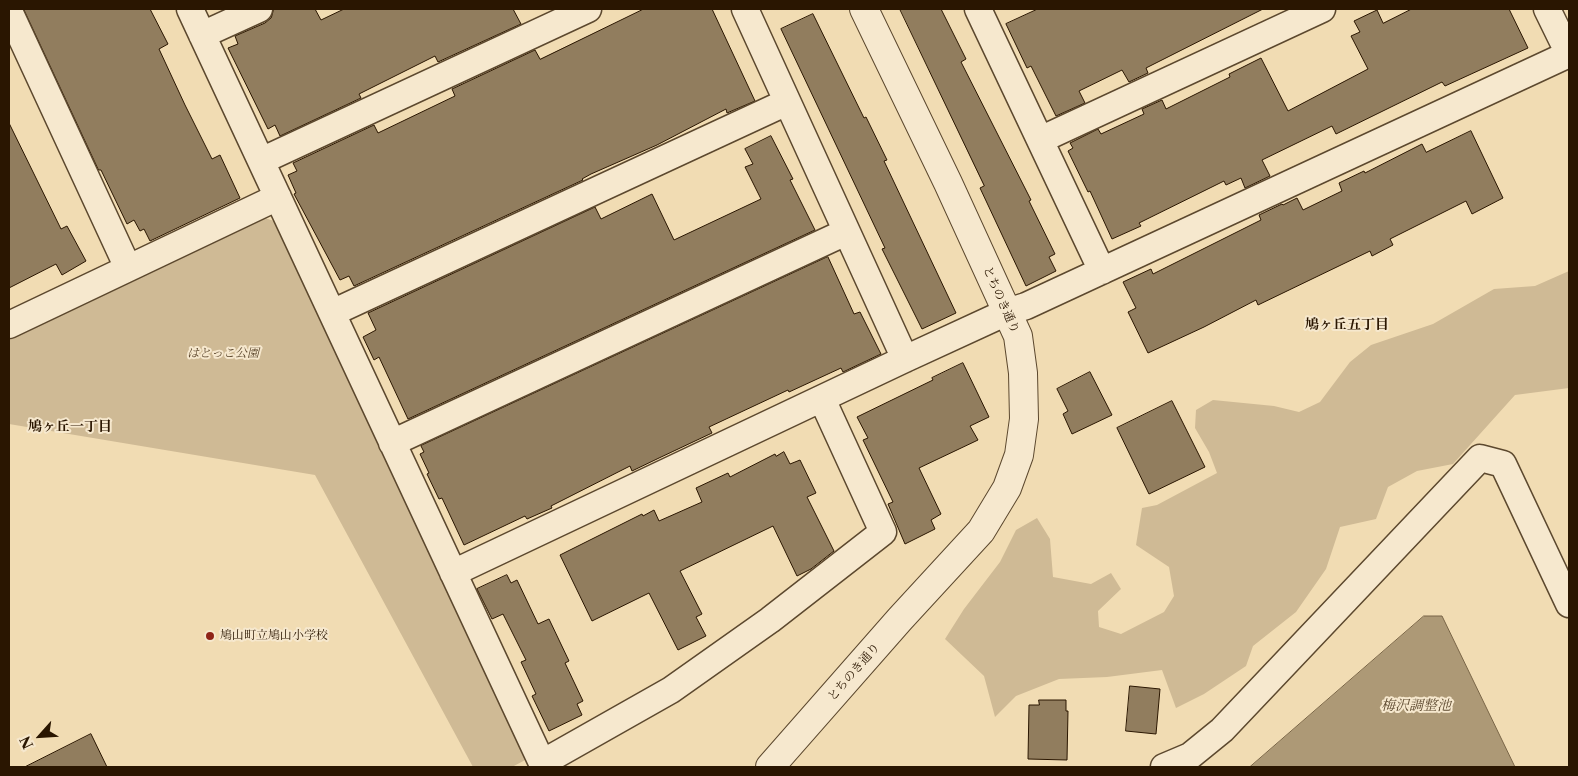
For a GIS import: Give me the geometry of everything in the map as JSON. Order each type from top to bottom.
[{"type":"street","points":[[190,9],[542,763],[671,690],[770,620],[883,532],[822,399]]},
{"type":"street","points":[[202,35],[258,9]]},
{"type":"street","points":[[261,161],[588,9]]},
{"type":"street","points":[[745,9],[904,360]]},
{"type":"street","name":"とちのき通り","points":[[770,767],[900,619],[981,531],[1007,488],[1019,455],[1024,419],[1023,373],[1018,336],[948,183],[864,9]]},
{"type":"street","points":[[1040,140],[1322,9]]},
{"type":"street","points":[[453,573],[904,360],[1008,312],[1026,306],[1569,54],[1547,9]]},
{"type":"street","points":[[9,11],[128,268]]},
{"type":"street","points":[[984,11],[1040,140],[1102,271]]},
{"type":"street","points":[[332,313],[787,102]]},
{"type":"street","points":[[9,325],[278,197]]},
{"type":"street","points":[[392,443],[846,232]]},
{"type":"street","points":[[1164,767],[1190,756],[1222,730],[1480,458],[1503,464],[1569,604]]},
{"type":"green space","name":"はとっこ公園","points":[[265,218],[274,221],[297,265],[529,758],[512,767],[473,767],[315,475],[9,424],[9,340]]},
{"type":"green space","points":[[1569,271],[1569,388],[1515,395],[1453,464],[1417,471],[1388,487],[1376,519],[1340,527],[1326,569],[1296,612],[1253,646],[1246,666],[1204,694],[1176,708],[1162,670],[1107,677],[1059,679],[1016,696],[995,717],[984,676],[945,639],[964,609],[1000,562],[1016,530],[1037,518],[1050,539],[1053,577],[1091,584],[1111,573],[1121,589],[1098,611],[1099,627],[1121,634],[1164,612],[1174,596],[1169,567],[1136,545],[1142,508],[1157,505],[1217,473],[1209,452],[1195,428],[1196,410],[1213,400],[1274,406],[1299,412],[1320,402],[1350,362],[1371,345],[1433,324],[1494,289],[1535,286]]},
{"type":"water","name":"梅沢調整池","points":[[1424,616],[1442,616],[1515,767],[1250,767]]},
{"type":"building","points":[[24,9],[150,9],[168,44],[159,49],[185,105],[212,159],[220,155],[240,198],[150,241],[144,229],[140,231],[134,220],[127,224],[101,170],[99,170]]},
{"type":"building","points":[[274,9],[315,9],[321,20],[344,9],[513,9],[521,24],[438,62],[435,56],[359,94],[361,98],[280,136],[275,125],[268,129],[228,48],[238,44],[235,36],[265,23],[271,18]]},
{"type":"building","points":[[644,9],[712,9],[755,101],[727,113],[726,109],[657,145],[591,174],[583,180],[354,286],[349,276],[340,280],[294,194],[296,193],[288,175],[297,171],[293,163],[374,125],[378,133],[455,96],[452,89],[535,50],[540,59]]},
{"type":"building","points":[[900,9],[941,9],[966,59],[961,62],[1031,200],[1029,201],[1055,254],[1049,257],[1056,271],[1026,286],[980,188],[984,186]]},
{"type":"building","points":[[1038,9],[1263,9],[1146,68],[1148,73],[1129,82],[1122,70],[1079,91],[1085,103],[1056,116],[1031,66],[1027,68],[1006,24]]},
{"type":"building","points":[[1412,9],[1509,9],[1528,48],[1445,86],[1442,82],[1336,134],[1332,126],[1262,160],[1270,176],[1245,188],[1241,178],[1226,185],[1224,181],[1139,223],[1141,226],[1112,239],[1090,191],[1088,192],[1068,151],[1073,148],[1070,143],[1098,129],[1101,134],[1144,114],[1142,109],[1162,100],[1166,109],[1230,77],[1229,74],[1261,58],[1288,111],[1368,69],[1351,36],[1360,32],[1354,21],[1377,10],[1383,23]]},
{"type":"building","points":[[813,14],[864,118],[866,117],[887,160],[884,161],[956,313],[922,329],[882,249],[885,248],[781,29]]},
{"type":"building","points":[[9,123],[61,229],[67,226],[86,261],[62,275],[56,264],[9,288]]},
{"type":"building","points":[[1471,131],[1503,198],[1472,214],[1466,201],[1390,239],[1393,245],[1372,256],[1370,251],[1258,305],[1256,300],[1148,353],[1128,312],[1136,308],[1123,282],[1151,269],[1153,274],[1261,220],[1259,215],[1282,204],[1297,198],[1303,210],[1342,191],[1339,183],[1364,171],[1365,173],[1422,144],[1426,152]]},
{"type":"building","points":[[771,136],[793,179],[790,180],[815,230],[408,419],[379,357],[374,360],[363,337],[376,330],[368,313],[595,207],[601,219],[652,194],[674,240],[761,199],[745,167],[753,164],[745,149]]},
{"type":"building","points":[[828,257],[854,314],[860,312],[881,354],[843,372],[841,368],[789,392],[788,390],[709,427],[712,433],[632,471],[630,466],[551,506],[552,508],[527,519],[525,516],[464,545],[442,498],[439,499],[427,474],[429,473],[420,454],[424,452],[421,446]]},
{"type":"building","points":[[963,363],[989,417],[970,426],[978,440],[919,468],[941,514],[931,520],[935,529],[905,544],[888,504],[893,502],[863,440],[868,438],[857,417],[933,380],[932,378]]},
{"type":"building","points":[[1090,372],[1112,415],[1072,434],[1063,414],[1068,411],[1057,389]]},
{"type":"building","points":[[1172,401],[1205,467],[1149,494],[1117,428]]},
{"type":"building","points":[[784,452],[790,464],[800,460],[816,493],[807,497],[834,551],[811,569],[797,576],[773,526],[680,571],[702,614],[696,617],[706,636],[678,650],[649,593],[592,621],[560,555],[642,514],[643,516],[654,510],[659,521],[702,502],[696,488],[728,473],[730,477],[775,454],[776,456]]},
{"type":"building","points":[[507,575],[511,583],[517,580],[538,624],[549,619],[569,661],[565,663],[583,701],[577,704],[582,715],[549,731],[532,696],[536,694],[521,662],[526,660],[503,614],[492,619],[477,589]]},
{"type":"building","points":[[1130,686],[1160,689],[1156,734],[1126,731]]},
{"type":"building","points":[[1039,700],[1066,700],[1066,711],[1068,711],[1067,760],[1028,759],[1029,705],[1039,705]]},
{"type":"building","points":[[91,734],[107,767],[25,767]]},
{"type":"place","name":"鳩山町立鳩山小学校","points":[[210,636]]},
{"type":"district","name":"鳩ヶ丘五丁目","points":[[1347,325]]},
{"type":"district","name":"鳩ヶ丘一丁目","points":[[70,427]]}]
